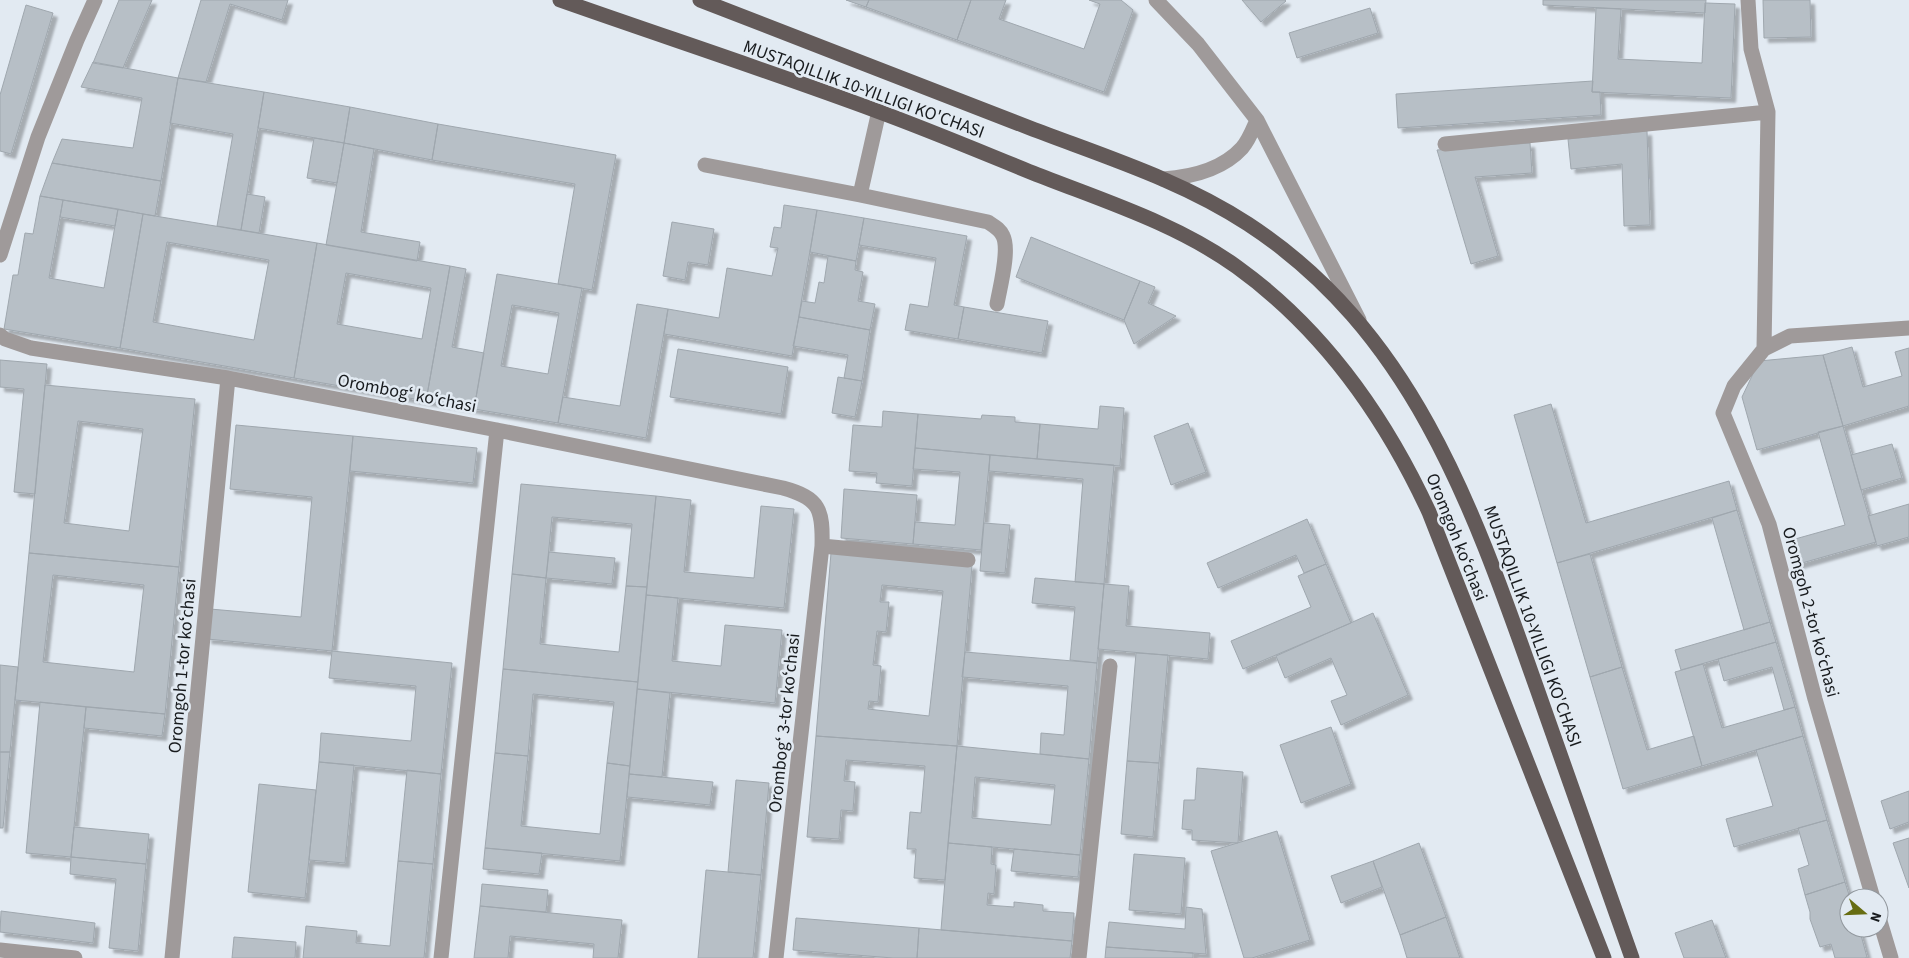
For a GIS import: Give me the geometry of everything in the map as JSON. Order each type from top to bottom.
[{"type":"main road","name":"MUSTAQILLIK 10-YILLIGI KO'CHASI","points":[[560,0],[879,111],[1152,221]]},
{"type":"main road","name":"MUSTAQILLIK 10-YILLIGI KO'CHASI","points":[[700,0],[1163,179],[1218,206],[1270,239],[1318,279],[1362,325],[1390,361],[1424,416],[1473,517],[1500,585],[1632,958]]},
{"type":"main road","name":"Oromgoh koʻchasi","points":[[1152,221],[1229,262],[1273,296],[1308,328],[1343,369],[1384,428],[1416,483],[1429,512],[1604,958]]},
{"type":"street","points":[[0,255],[38,137],[77,40],[96,0]]},
{"type":"street","points":[[1156,0],[1198,44],[1257,120]]},
{"type":"street","points":[[1748,0],[1751,49],[1768,112],[1764,349],[1790,336],[1909,328]]},
{"type":"street","points":[[860,195],[879,111]]},
{"type":"street","points":[[1445,144],[1712,116],[1768,112]]},
{"type":"street","name":"MUSTAQILLIK 10-YILLIGI KO'CHASI","points":[[1163,179],[1192,176],[1226,160],[1242,148],[1257,120]]},
{"type":"street","name":"MUSTAQILLIK 10-YILLIGI KO'CHASI","points":[[1257,120],[1362,325]]},
{"type":"street","points":[[705,165],[988,222],[997,228],[1004,237],[1006,249],[997,304]]},
{"type":"street","name":"Orombogʻ koʻchasi","points":[[0,335],[5,340],[31,348],[228,378],[497,430],[783,488],[795,491],[806,498]]},
{"type":"street","name":"Oromgoh 2-tor koʻchasi","points":[[1764,349],[1734,386],[1723,413],[1769,524],[1815,698],[1870,888]]},
{"type":"street","name":"Oromgoh 1-tor koʻchasi","points":[[172,958],[228,378]]},
{"type":"street","points":[[441,958],[497,430]]},
{"type":"street","name":"Orombogʻ 3-tor koʻchasi","points":[[776,958],[822,546],[822,521],[818,507],[806,498]]},
{"type":"street","points":[[822,546],[968,560]]},
{"type":"street","points":[[1078,958],[1110,666]]},
{"type":"street","points":[[1885,938],[1891,958]]},
{"type":"street","points":[[0,950],[75,958]]},
{"type":"building","points":[[119,0],[152,0],[123,68],[93,63]]},
{"type":"building","points":[[201,0],[288,0],[282,20],[230,4],[206,82],[178,78]]},
{"type":"building","points":[[846,0],[869,0],[866,7]]},
{"type":"building","points":[[869,0],[971,0],[957,40],[866,7]]},
{"type":"building","points":[[971,0],[1006,0],[999,19],[1084,49],[1100,4],[1089,0],[1121,0],[1133,10],[1104,92],[957,40]]},
{"type":"building","points":[[1242,0],[1285,0],[1286,1],[1261,22]]},
{"type":"building","points":[[1543,0],[1706,0],[1705,13],[1543,5]]},
{"type":"building","points":[[1763,0],[1810,0],[1811,37],[1764,38]]},
{"type":"building","points":[[1705,3],[1735,4],[1731,98],[1592,92],[1596,8],[1621,9],[1618,59],[1702,63]]},
{"type":"building","points":[[26,5],[53,13],[11,154],[0,151],[0,95]]},
{"type":"building","points":[[1370,8],[1378,33],[1297,58],[1289,33]]},
{"type":"building","points":[[93,62],[178,78],[161,181],[52,163],[62,139],[133,148],[142,98],[81,87]]},
{"type":"building","points":[[178,78],[264,92],[241,230],[217,226],[233,134],[170,123]]},
{"type":"building","points":[[1593,81],[1592,92],[1600,92],[1601,115],[1398,128],[1396,94]]},
{"type":"building","points":[[264,92],[350,107],[344,143],[258,128]]},
{"type":"building","points":[[350,107],[438,124],[432,160],[344,143]]},
{"type":"building","points":[[438,124],[616,155],[592,290],[558,284],[575,184],[432,160]]},
{"type":"building","points":[[1647,131],[1650,225],[1624,226],[1622,164],[1571,169],[1568,139]]},
{"type":"building","points":[[314,138],[344,143],[337,183],[307,178]]},
{"type":"building","points":[[344,143],[374,149],[361,232],[420,242],[417,261],[326,245]]},
{"type":"building","points":[[1530,143],[1532,173],[1475,177],[1498,256],[1471,264],[1437,150]]},
{"type":"building","points":[[52,163],[161,181],[155,216],[40,196]]},
{"type":"building","points":[[247,194],[265,197],[259,233],[241,230]]},
{"type":"building","points":[[40,196],[63,200],[49,278],[104,288],[118,209],[143,214],[120,348],[4,329],[13,275],[18,275],[25,233],[33,234]]},
{"type":"building","points":[[63,200],[118,209],[115,226],[60,217]]},
{"type":"building","points":[[784,205],[817,210],[792,356],[664,334],[668,309],[719,318],[727,268],[772,276],[778,248],[770,247],[774,227],[781,228]]},
{"type":"building","points":[[817,210],[864,218],[856,261],[810,252]]},
{"type":"building","points":[[143,214],[317,243],[294,378],[120,348]],"holes":[[[167,242],[269,260],[254,340],[153,322]]]},
{"type":"building","points":[[864,218],[967,236],[954,305],[964,307],[958,339],[905,330],[910,304],[928,307],[936,258],[859,245]]},
{"type":"building","points":[[672,222],[714,229],[708,265],[688,262],[685,280],[663,276]]},
{"type":"building","points":[[1031,237],[1140,281],[1124,320],[1016,277]]},
{"type":"building","points":[[317,243],[450,266],[426,401],[294,378]],"holes":[[[346,273],[431,288],[422,339],[337,324]]]},
{"type":"building","points":[[828,256],[856,261],[855,270],[863,272],[858,301],[875,304],[870,330],[799,317],[802,301],[815,303],[819,282],[824,283]]},
{"type":"building","points":[[450,266],[466,269],[452,347],[484,353],[474,409],[426,401]]},
{"type":"building","points":[[497,274],[582,288],[558,423],[474,409]],"holes":[[[512,305],[559,313],[548,374],[501,366]]]},
{"type":"building","points":[[1140,281],[1155,287],[1148,303],[1176,316],[1134,344],[1124,320]]},
{"type":"building","points":[[637,304],[668,309],[646,438],[558,423],[563,397],[620,406]]},
{"type":"building","points":[[964,307],[1048,321],[1042,353],[958,339]]},
{"type":"building","points":[[799,317],[870,330],[862,381],[844,378],[848,355],[793,346]]},
{"type":"building","points":[[1852,347],[1863,387],[1902,376],[1895,352],[1909,348],[1909,406],[1843,426],[1823,355]]},
{"type":"building","points":[[678,349],[788,367],[781,414],[670,397]]},
{"type":"building","points":[[1823,355],[1843,426],[1757,450],[1742,397],[1759,361]]},
{"type":"building","points":[[0,360],[47,364],[35,494],[14,492],[24,389],[0,387]]},
{"type":"building","points":[[838,377],[862,381],[855,417],[832,413]]},
{"type":"building","points":[[45,385],[195,399],[179,567],[29,553]],"holes":[[[78,421],[143,429],[129,531],[64,523]]]},
{"type":"building","points":[[1551,404],[1586,523],[1729,481],[1737,510],[1557,563],[1514,415]]},
{"type":"building","points":[[1100,406],[1124,408],[1120,466],[1037,459],[1040,424],[1098,429]]},
{"type":"building","points":[[883,411],[918,414],[912,486],[876,483],[877,473],[849,471],[853,425],[882,427]]},
{"type":"building","points":[[918,414],[981,419],[982,415],[1015,417],[1015,422],[1040,424],[1037,459],[915,448]]},
{"type":"building","points":[[1188,423],[1206,472],[1171,485],[1154,436]]},
{"type":"building","points":[[236,425],[353,436],[332,651],[207,639],[210,609],[301,617],[312,497],[230,489]]},
{"type":"building","points":[[1843,426],[1876,542],[1795,565],[1788,541],[1845,525],[1818,432]]},
{"type":"building","points":[[353,436],[477,448],[473,483],[350,471]]},
{"type":"building","points":[[1892,444],[1902,478],[1861,490],[1851,455]]},
{"type":"building","points":[[915,448],[990,455],[981,550],[913,544],[915,522],[955,525],[960,472],[913,469]]},
{"type":"building","points":[[990,455],[1114,465],[1104,584],[1075,582],[1083,479],[989,471]]},
{"type":"building","points":[[521,484],[656,496],[647,587],[626,586],[632,524],[552,517],[546,578],[512,574]]},
{"type":"building","points":[[844,489],[917,495],[913,544],[841,538]]},
{"type":"building","points":[[656,496],[691,500],[684,572],[754,578],[761,506],[794,509],[784,608],[646,595]]},
{"type":"building","points":[[1909,504],[1909,537],[1877,546],[1868,516]]},
{"type":"building","points":[[1737,510],[1770,622],[1744,630],[1712,518]]},
{"type":"building","points":[[1307,519],[1326,564],[1304,573],[1296,555],[1218,588],[1207,563]]},
{"type":"building","points":[[984,523],[1010,525],[1005,573],[980,571]]},
{"type":"building","points":[[549,552],[615,558],[612,584],[546,578]]},
{"type":"building","points":[[29,553],[179,567],[165,714],[15,700]],"holes":[[[53,575],[144,585],[134,672],[43,662]]]},
{"type":"building","points":[[831,553],[972,565],[957,746],[816,736]],"holes":[[[882,585],[943,591],[929,716],[868,709],[869,701],[878,702],[881,666],[873,665],[877,631],[886,632],[889,602],[880,602]]]},
{"type":"building","points":[[1590,554],[1622,667],[1590,677],[1557,563]]},
{"type":"building","points":[[1326,564],[1351,623],[1243,669],[1231,641],[1311,607],[1298,576]]},
{"type":"building","points":[[512,574],[546,578],[540,644],[619,652],[626,586],[647,587],[638,682],[503,669]]},
{"type":"building","points":[[1035,578],[1104,584],[1097,663],[1070,660],[1075,607],[1032,603]]},
{"type":"building","points":[[1104,584],[1129,586],[1126,626],[1210,633],[1208,659],[1098,649]]},
{"type":"building","points":[[646,595],[678,598],[672,661],[721,666],[725,625],[782,630],[775,703],[637,689]]},
{"type":"building","points":[[1373,613],[1408,695],[1341,725],[1331,701],[1347,695],[1331,658],[1285,678],[1276,656]]},
{"type":"building","points":[[1770,622],[1776,642],[1681,670],[1675,650]]},
{"type":"building","points":[[1776,642],[1795,707],[1784,710],[1772,667],[1724,681],[1718,659]]},
{"type":"building","points":[[332,651],[452,663],[441,774],[319,762],[321,733],[411,741],[416,686],[329,678]]},
{"type":"building","points":[[965,652],[1097,663],[1089,759],[1040,754],[1041,733],[1064,735],[1068,686],[962,677]]},
{"type":"building","points":[[1136,653],[1168,655],[1159,763],[1127,761]]},
{"type":"building","points":[[1703,664],[1722,728],[1795,707],[1803,736],[1702,766],[1675,672]]},
{"type":"building","points":[[0,665],[18,667],[10,752],[0,752]]},
{"type":"building","points":[[1622,667],[1647,750],[1694,736],[1702,766],[1623,789],[1590,677]]},
{"type":"building","points":[[503,669],[638,682],[630,766],[607,763],[614,702],[533,694],[528,756],[495,753]]},
{"type":"building","points":[[637,689],[670,693],[662,777],[629,774]]},
{"type":"building","points":[[40,702],[86,707],[71,857],[26,853]]},
{"type":"building","points":[[86,707],[165,714],[162,736],[84,728]]},
{"type":"building","points":[[1331,727],[1351,784],[1301,803],[1280,745]]},
{"type":"building","points":[[816,736],[957,746],[945,880],[914,878],[916,849],[907,849],[910,812],[921,813],[925,766],[846,760],[844,781],[855,782],[853,811],[841,810],[839,839],[807,837]]},
{"type":"building","points":[[1803,736],[1827,820],[1734,847],[1726,819],[1773,806],[1756,750]]},
{"type":"building","points":[[957,746],[1089,759],[1080,855],[948,843]],"holes":[[[975,777],[1055,785],[1051,825],[972,818]]]},
{"type":"building","points":[[0,752],[10,752],[3,828],[0,828]]},
{"type":"building","points":[[495,753],[528,756],[521,826],[600,834],[607,763],[630,766],[620,861],[485,848]]},
{"type":"building","points":[[1127,761],[1159,763],[1153,837],[1121,834]]},
{"type":"building","points":[[319,762],[354,765],[345,863],[309,860]]},
{"type":"building","points":[[1197,768],[1243,772],[1238,843],[1192,840],[1192,830],[1182,829],[1184,800],[1195,800]]},
{"type":"building","points":[[407,770],[441,774],[433,864],[398,861]]},
{"type":"building","points":[[629,774],[713,782],[710,805],[627,797]]},
{"type":"building","points":[[736,780],[769,783],[761,875],[728,872]]},
{"type":"building","points":[[259,784],[316,790],[305,898],[248,892]]},
{"type":"building","points":[[1909,791],[1909,822],[1890,829],[1881,801]]},
{"type":"building","points":[[1827,820],[1845,882],[1805,895],[1798,869],[1809,865],[1798,828]]},
{"type":"building","points":[[74,827],[149,834],[146,864],[71,857]]},
{"type":"building","points":[[1277,831],[1310,940],[1252,958],[1244,958],[1211,851]]},
{"type":"building","points":[[1909,838],[1909,888],[1893,843]]},
{"type":"building","points":[[948,843],[992,847],[991,864],[996,865],[994,894],[988,893],[987,905],[1014,907],[1014,902],[1043,905],[1043,911],[1074,913],[1072,941],[941,930]]},
{"type":"building","points":[[1419,843],[1446,917],[1400,935],[1373,861]]},
{"type":"building","points":[[485,848],[542,853],[539,874],[483,869]]},
{"type":"building","points":[[1014,849],[1080,855],[1078,877],[1011,871]]},
{"type":"building","points":[[1134,854],[1185,858],[1181,914],[1129,910]]},
{"type":"building","points":[[71,857],[146,864],[138,951],[109,948],[116,879],[70,874]]},
{"type":"building","points":[[398,861],[433,864],[424,958],[303,958],[306,926],[357,931],[356,943],[390,946]]},
{"type":"building","points":[[1373,861],[1382,887],[1341,903],[1331,876]]},
{"type":"building","points":[[706,870],[761,875],[753,958],[698,958]]},
{"type":"building","points":[[1845,882],[1847,888],[1839,888],[1839,938],[1862,938],[1867,957],[1835,958],[1831,944],[1820,947],[1810,919],[1805,895]]},
{"type":"building","points":[[482,884],[548,890],[546,912],[480,906]]},
{"type":"building","points":[[480,906],[622,920],[618,958],[593,958],[594,944],[510,936],[508,958],[474,958]]},
{"type":"building","points":[[1186,907],[1202,909],[1206,954],[1106,947],[1109,922],[1185,929]]},
{"type":"building","points":[[1,911],[95,923],[93,943],[0,932]]},
{"type":"building","points":[[1446,917],[1460,958],[1407,958],[1400,935]]},
{"type":"building","points":[[796,918],[919,928],[917,958],[893,958],[793,950]]},
{"type":"building","points":[[1712,920],[1726,958],[1684,958],[1675,933]]},
{"type":"building","points":[[919,928],[1072,941],[1070,958],[917,958]]},
{"type":"building","points":[[234,937],[296,942],[295,958],[232,958]]},
{"type":"building","points":[[1106,947],[1193,953],[1193,958],[1105,958]]}]
